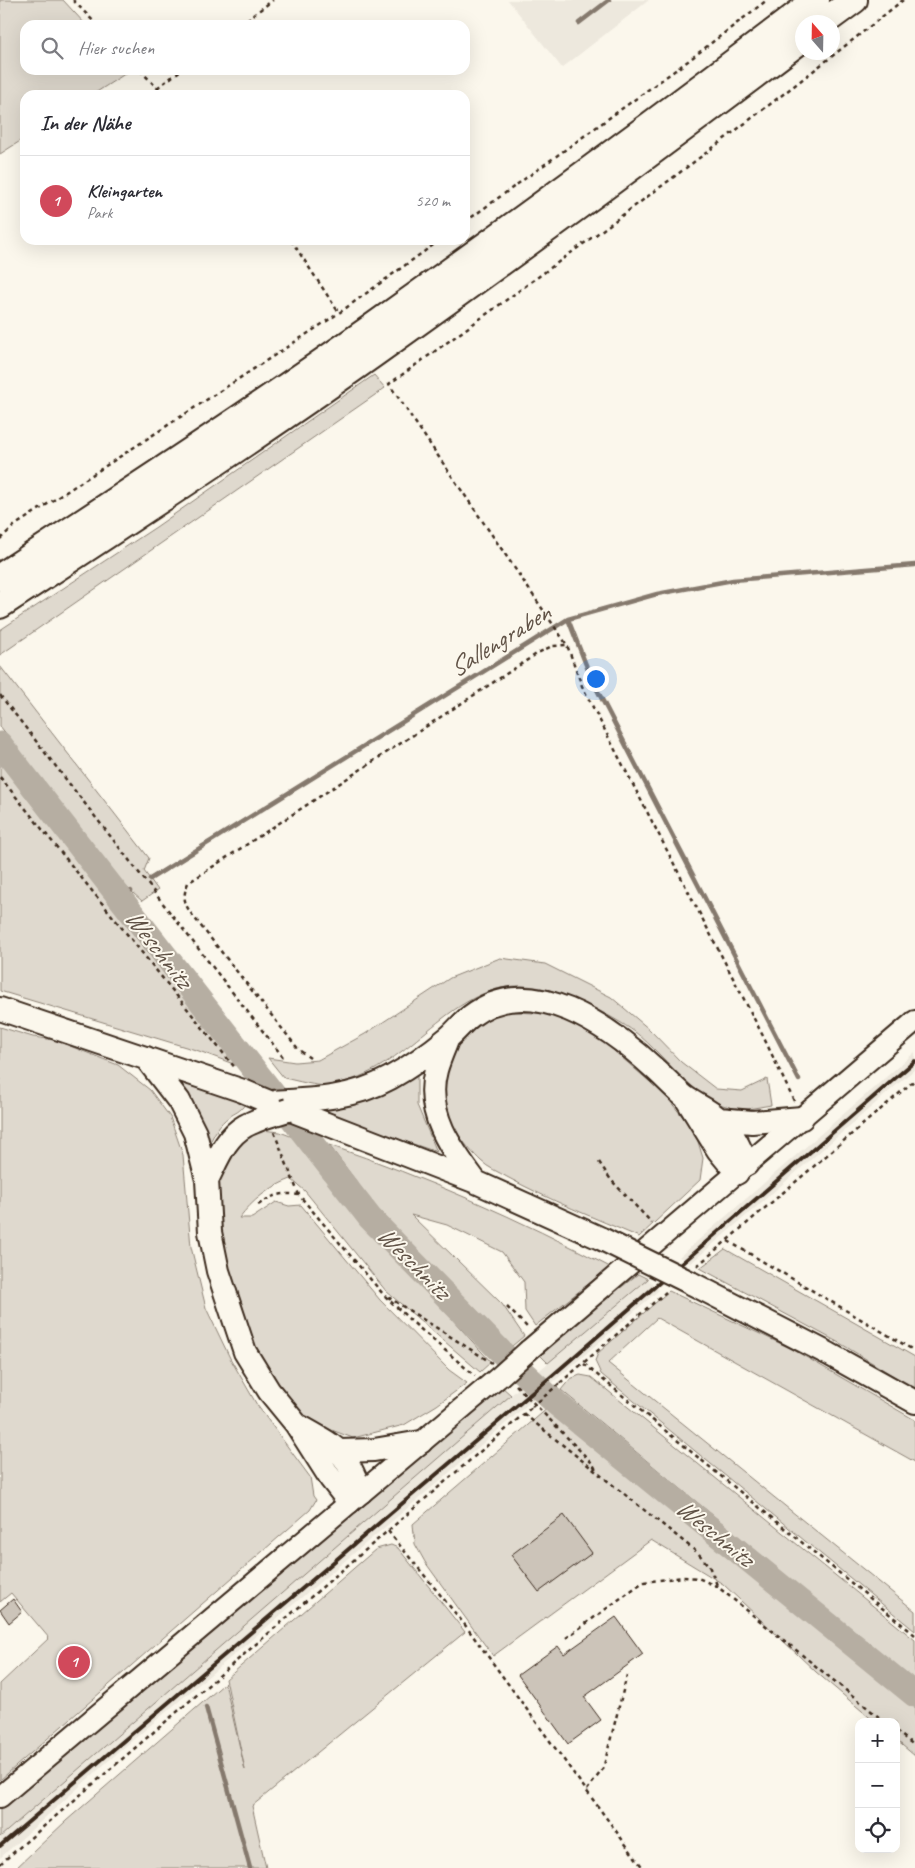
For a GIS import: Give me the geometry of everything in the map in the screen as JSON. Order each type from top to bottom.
[{"type":"highway","points":[[0,577],[246,414],[374,325],[649,127],[816,0]]},
{"type":"highway","points":[[834,15],[854,0]]},
{"type":"highway","points":[[0,605],[216,463],[388,344],[663,144],[795,44]]},
{"type":"main road","points":[[207,1180],[224,1146],[243,1127],[272,1114],[357,1092],[389,1079],[448,1038],[471,1016],[490,1006],[513,1000],[540,1000],[568,1010],[613,1033],[637,1052],[685,1097],[719,1118],[734,1136],[742,1169]]},
{"type":"main road","points":[[0,1009],[146,1058],[240,1081],[272,1114],[338,1129],[476,1182],[691,1277],[915,1402]]},
{"type":"main road","points":[[448,1038],[436,1071],[435,1106],[450,1147],[476,1182]]},
{"type":"main road","points":[[146,1058],[179,1101],[189,1118],[207,1180],[210,1232],[229,1310],[245,1352],[268,1391],[296,1424],[331,1479],[355,1497]]},
{"type":"main road","points":[[685,1097],[718,1150],[742,1169]]},
{"type":"main road","points":[[719,1118],[752,1122],[802,1118]]},
{"type":"main road","points":[[296,1424],[340,1451],[350,1465],[355,1497]]},
{"type":"main road","points":[[340,1451],[374,1450],[421,1442]]},
{"type":"street","points":[[0,1797],[498,1378],[915,1020]]},
{"type":"path","points":[[73,0],[92,20]]},
{"type":"path","points":[[247,20],[273,0]]},
{"type":"path","points":[[470,218],[688,61],[767,0]]},
{"type":"path","points":[[802,1118],[763,1036],[582,686],[567,645],[389,384],[750,121],[903,0]]},
{"type":"path","points":[[145,75],[158,88],[175,75]]},
{"type":"path","points":[[294,245],[339,313]]},
{"type":"path","points":[[0,539],[14,526],[339,313],[433,245]]},
{"type":"path","points":[[310,1058],[299,1050],[189,911],[183,895],[188,883],[538,653],[552,646],[567,645]]},
{"type":"path","points":[[0,695],[283,1057]]},
{"type":"path","points":[[0,776],[240,1081]]},
{"type":"path","points":[[691,1277],[728,1241],[915,1080]]},
{"type":"path","points":[[272,1114],[299,1195],[383,1294],[410,1320],[498,1378]]},
{"type":"path","points":[[599,1162],[611,1180],[663,1236]]},
{"type":"path","points":[[258,1205],[270,1197],[285,1192],[299,1195]]},
{"type":"path","points":[[728,1241],[915,1351]]},
{"type":"path","points":[[0,1864],[669,1289]]},
{"type":"path","points":[[383,1294],[498,1378],[555,1424],[594,1464],[596,1470]]},
{"type":"path","points":[[507,1307],[535,1345]]},
{"type":"path","points":[[584,1364],[915,1635]]},
{"type":"path","points":[[524,1414],[698,1553],[709,1566],[718,1587]]},
{"type":"path","points":[[388,1531],[464,1625],[643,1868]]},
{"type":"path","points":[[566,1638],[643,1582],[683,1577],[698,1578],[718,1587],[880,1718]]},
{"type":"path","points":[[587,1790],[603,1769],[627,1674]]},
{"type":"path","points":[[900,1734],[915,1746]]},
{"type":"shaded area","points":[[0,0],[63,0],[81,20],[20,20],[20,75],[123,75],[100,90],[20,90],[20,141],[0,154]]},
{"type":"shaded area","points":[[508,0],[649,0],[562,68]]},
{"type":"shaded area","points":[[374,375],[385,388],[0,655],[0,630],[156,527]]},
{"type":"shaded area","points":[[0,666],[149,858],[144,871],[158,890],[142,901],[124,885],[0,726]]},
{"type":"shaded area","points":[[0,755],[244,1068],[199,1051],[0,991]]},
{"type":"shaded area","points":[[500,958],[545,964],[611,997],[650,1030],[681,1062],[716,1089],[742,1091],[767,1079],[771,1105],[748,1109],[731,1108],[715,1102],[700,1093],[686,1081],[635,1032],[573,998],[535,987],[507,987],[482,994],[459,1006],[395,1057],[372,1071],[333,1085],[318,1085],[284,1078],[268,1058],[295,1062],[318,1060],[365,1034],[450,978]]},
{"type":"shaded area","points":[[500,1011],[550,1014],[590,1030],[665,1095],[695,1132],[703,1158],[700,1180],[639,1237],[556,1201],[494,1170],[481,1161],[460,1136],[445,1108],[441,1077],[444,1061],[455,1040],[473,1026]]},
{"type":"shaded area","points":[[0,1027],[33,1037],[55,1040],[118,1065],[150,1090],[170,1117],[183,1155],[191,1247],[206,1308],[230,1358],[257,1405],[310,1477],[313,1496],[316,1500],[310,1510],[0,1780],[0,1684],[49,1638],[11,1593],[0,1602]]},
{"type":"shaded area","points":[[915,1052],[915,1069],[747,1215],[691,1263],[679,1257]]},
{"type":"shaded area","points":[[417,1066],[417,1105],[437,1152],[345,1121],[322,1108]]},
{"type":"shaded area","points":[[179,1081],[245,1104],[240,1110],[222,1122],[209,1144],[181,1092]]},
{"type":"shaded area","points":[[253,1129],[280,1132],[303,1141],[319,1167],[376,1235],[491,1362],[480,1372],[386,1291],[305,1191],[291,1179],[262,1195],[239,1218],[252,1218],[276,1202],[289,1206],[301,1205],[380,1300],[449,1370],[467,1383],[437,1405],[404,1425],[353,1438],[318,1425],[283,1400],[250,1341],[228,1296],[214,1203],[223,1163]]},
{"type":"shaded area","points":[[329,1145],[401,1171],[472,1200],[610,1267],[535,1326],[525,1311],[524,1282],[502,1252],[447,1225],[411,1215],[502,1304],[524,1336],[512,1346],[380,1213]]},
{"type":"shaded area","points":[[725,1249],[915,1357],[915,1389],[843,1345],[700,1268]]},
{"type":"shaded area","points":[[638,1274],[648,1279],[548,1363],[538,1353]]},
{"type":"shaded area","points":[[648,1279],[659,1290],[443,1478],[107,1762],[0,1858],[0,1837],[548,1363]]},
{"type":"shaded area","points":[[669,1291],[792,1349],[915,1420],[915,1462],[657,1318],[608,1363],[915,1611],[915,1631],[601,1374],[595,1361],[598,1353]]},
{"type":"shaded area","points":[[580,1375],[591,1377],[915,1640],[915,1682],[561,1390],[570,1379]]},
{"type":"shaded area","points":[[501,1386],[511,1395],[0,1837],[0,1807]]},
{"type":"shaded area","points":[[549,1407],[915,1707],[915,1756],[900,1743],[900,1718],[870,1718],[816,1672],[723,1584],[651,1540],[493,1656],[425,1562],[415,1544],[413,1524]]},
{"type":"shaded area","points":[[391,1545],[398,1548],[465,1632],[252,1806],[266,1868],[16,1868],[66,1821],[225,1683],[245,1770],[226,1679],[376,1549]]},
{"type":"building","points":[[564,1515],[592,1553],[539,1592],[511,1555]]},
{"type":"building","points":[[13,1599],[22,1612],[9,1623],[0,1610]]},
{"type":"building","points":[[616,1617],[643,1654],[584,1697],[601,1720],[568,1744],[518,1675],[558,1646],[564,1654]]},
{"type":"waterway","points":[[579,23],[609,0]]},
{"type":"waterway","name":"Sallengraben","points":[[150,879],[568,619],[657,594],[733,580],[915,565]]},
{"type":"waterway","points":[[568,619],[592,680],[799,1080]]},
{"type":"waterway","name":"Weschnitz","points":[[0,744],[370,1218],[505,1356],[557,1404],[915,1695]]},
{"type":"waterway","name":"Sallengraben","points":[[121,898],[131,891]]},
{"type":"waterway","points":[[206,1707],[250,1868]]},
{"type":"railway","points":[[0,1846],[553,1375],[915,1061]]},
{"type":"place","name":"Kleingarten","points":[[74,1662]]}]
